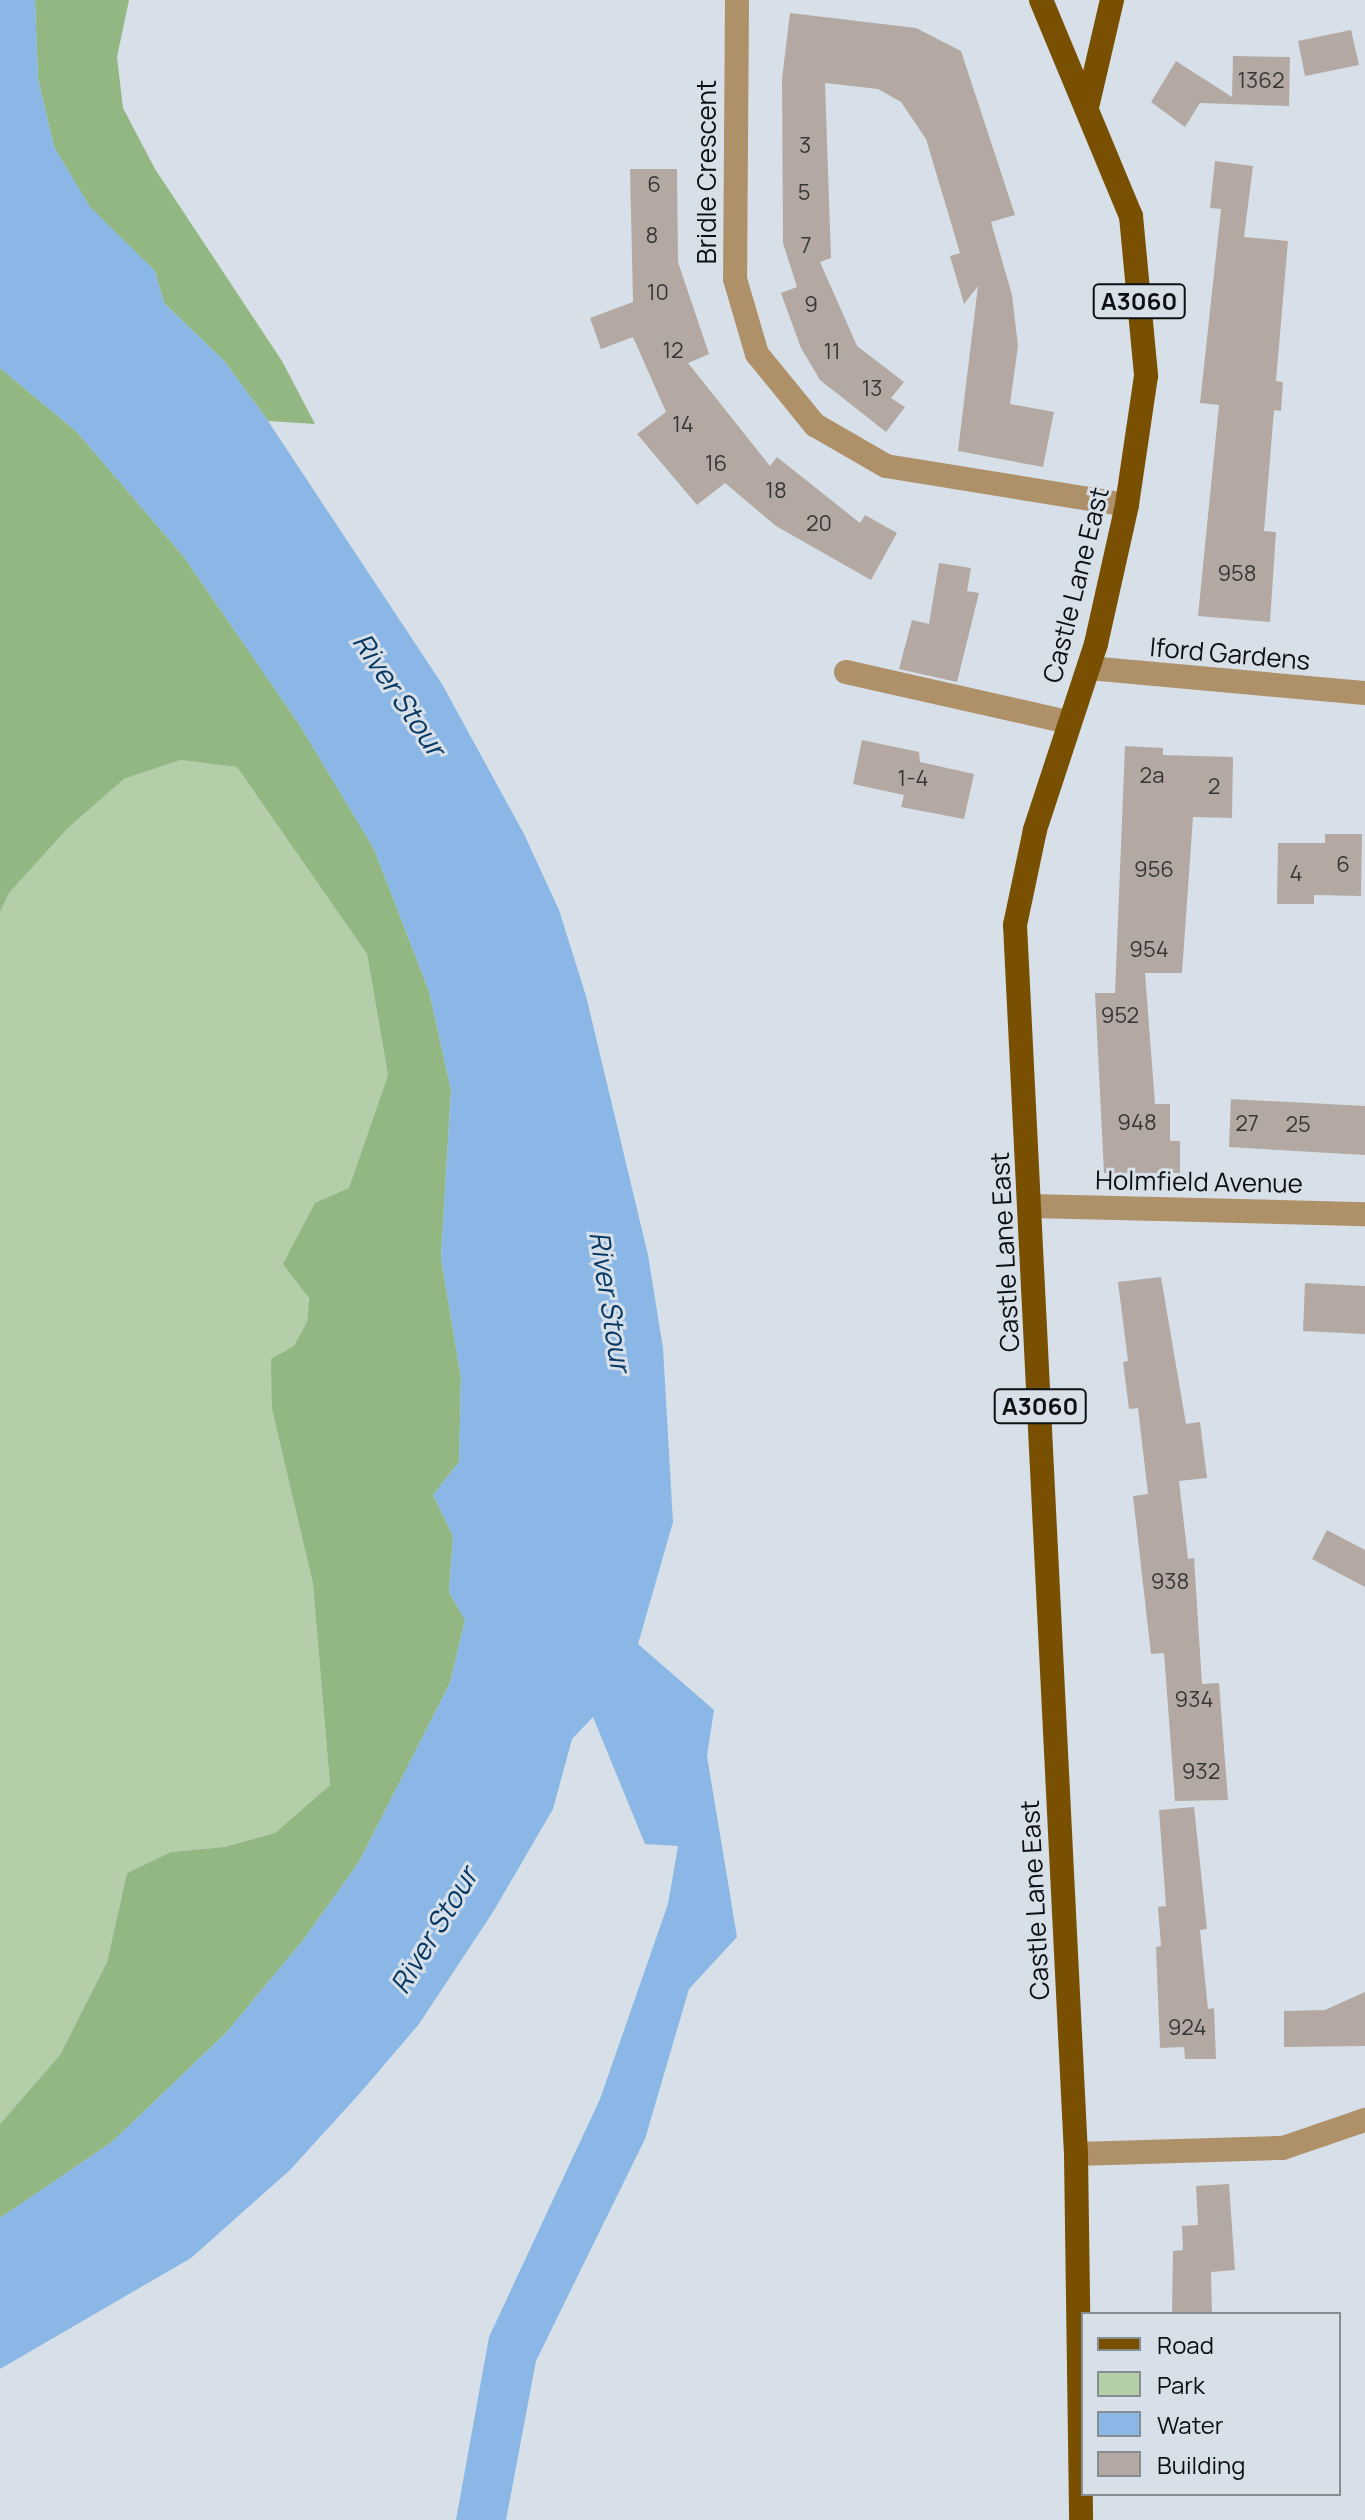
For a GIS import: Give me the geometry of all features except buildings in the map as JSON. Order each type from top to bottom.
[{"type":"main road","name":"Castle Lane East","points":[[1041,0],[1088,103],[1131,216],[1146,376],[1127,505],[1089,668],[1068,722],[1015,925],[1032,1206],[1076,2154],[1081,2520]]},
{"type":"main road","points":[[1088,103],[1112,0]]},
{"type":"street","name":"Bridle Crescent","points":[[737,0],[735,279],[757,354],[815,425],[886,466],[1127,505]]},
{"type":"street","name":"Iford Gardens","points":[[1089,668],[1365,693]]},
{"type":"street","points":[[846,672],[1068,722]]},
{"type":"street","name":"Holmfield Avenue","points":[[1032,1206],[1365,1214]]},
{"type":"street","points":[[1076,2154],[1283,2148],[1365,2120]]},
{"type":"green space","points":[[35,0],[129,0],[117,57],[123,108],[155,169],[282,361],[315,424],[268,421],[225,362],[164,303],[155,271],[90,208],[54,147],[38,79]]},
{"type":"green space","points":[[0,368],[77,432],[184,557],[299,724],[374,849],[429,991],[451,1090],[441,1258],[461,1378],[459,1462],[433,1495],[453,1536],[449,1592],[465,1620],[450,1683],[359,1862],[304,1939],[226,2033],[112,2142],[0,2218],[0,2124],[60,2055],[107,1962],[127,1873],[171,1852],[224,1847],[275,1833],[330,1785],[313,1584],[272,1409],[271,1359],[294,1346],[307,1322],[309,1298],[283,1264],[315,1203],[349,1188],[388,1075],[367,954],[237,767],[180,760],[124,779],[68,828],[9,893],[0,912]]},
{"type":"green space","points":[[180,760],[237,767],[367,954],[388,1075],[349,1189],[315,1203],[307,1322],[272,1409],[313,1584],[330,1785],[275,1833],[224,1847],[171,1852],[127,1873],[107,1962],[60,2055],[0,2124],[0,912],[9,893],[68,828],[124,779]]},
{"type":"water","name":"River Stour","points":[[0,0],[35,0],[38,79],[54,147],[90,207],[155,271],[164,303],[225,362],[268,421],[442,684],[524,834],[559,910],[586,996],[648,1255],[663,1348],[673,1522],[638,1644],[714,1710],[707,1756],[737,1937],[689,1989],[645,2139],[536,2361],[506,2520],[456,2520],[489,2337],[600,2099],[668,1904],[678,1846],[645,1844],[593,1717],[572,1739],[553,1809],[493,1912],[419,2024],[361,2092],[290,2170],[191,2258],[0,2369],[0,2218],[112,2142],[226,2033],[304,1939],[359,1862],[450,1683],[465,1620],[449,1592],[453,1536],[433,1495],[459,1462],[461,1378],[441,1258],[451,1090],[429,991],[374,849],[299,724],[184,557],[77,432],[0,368]]}]
